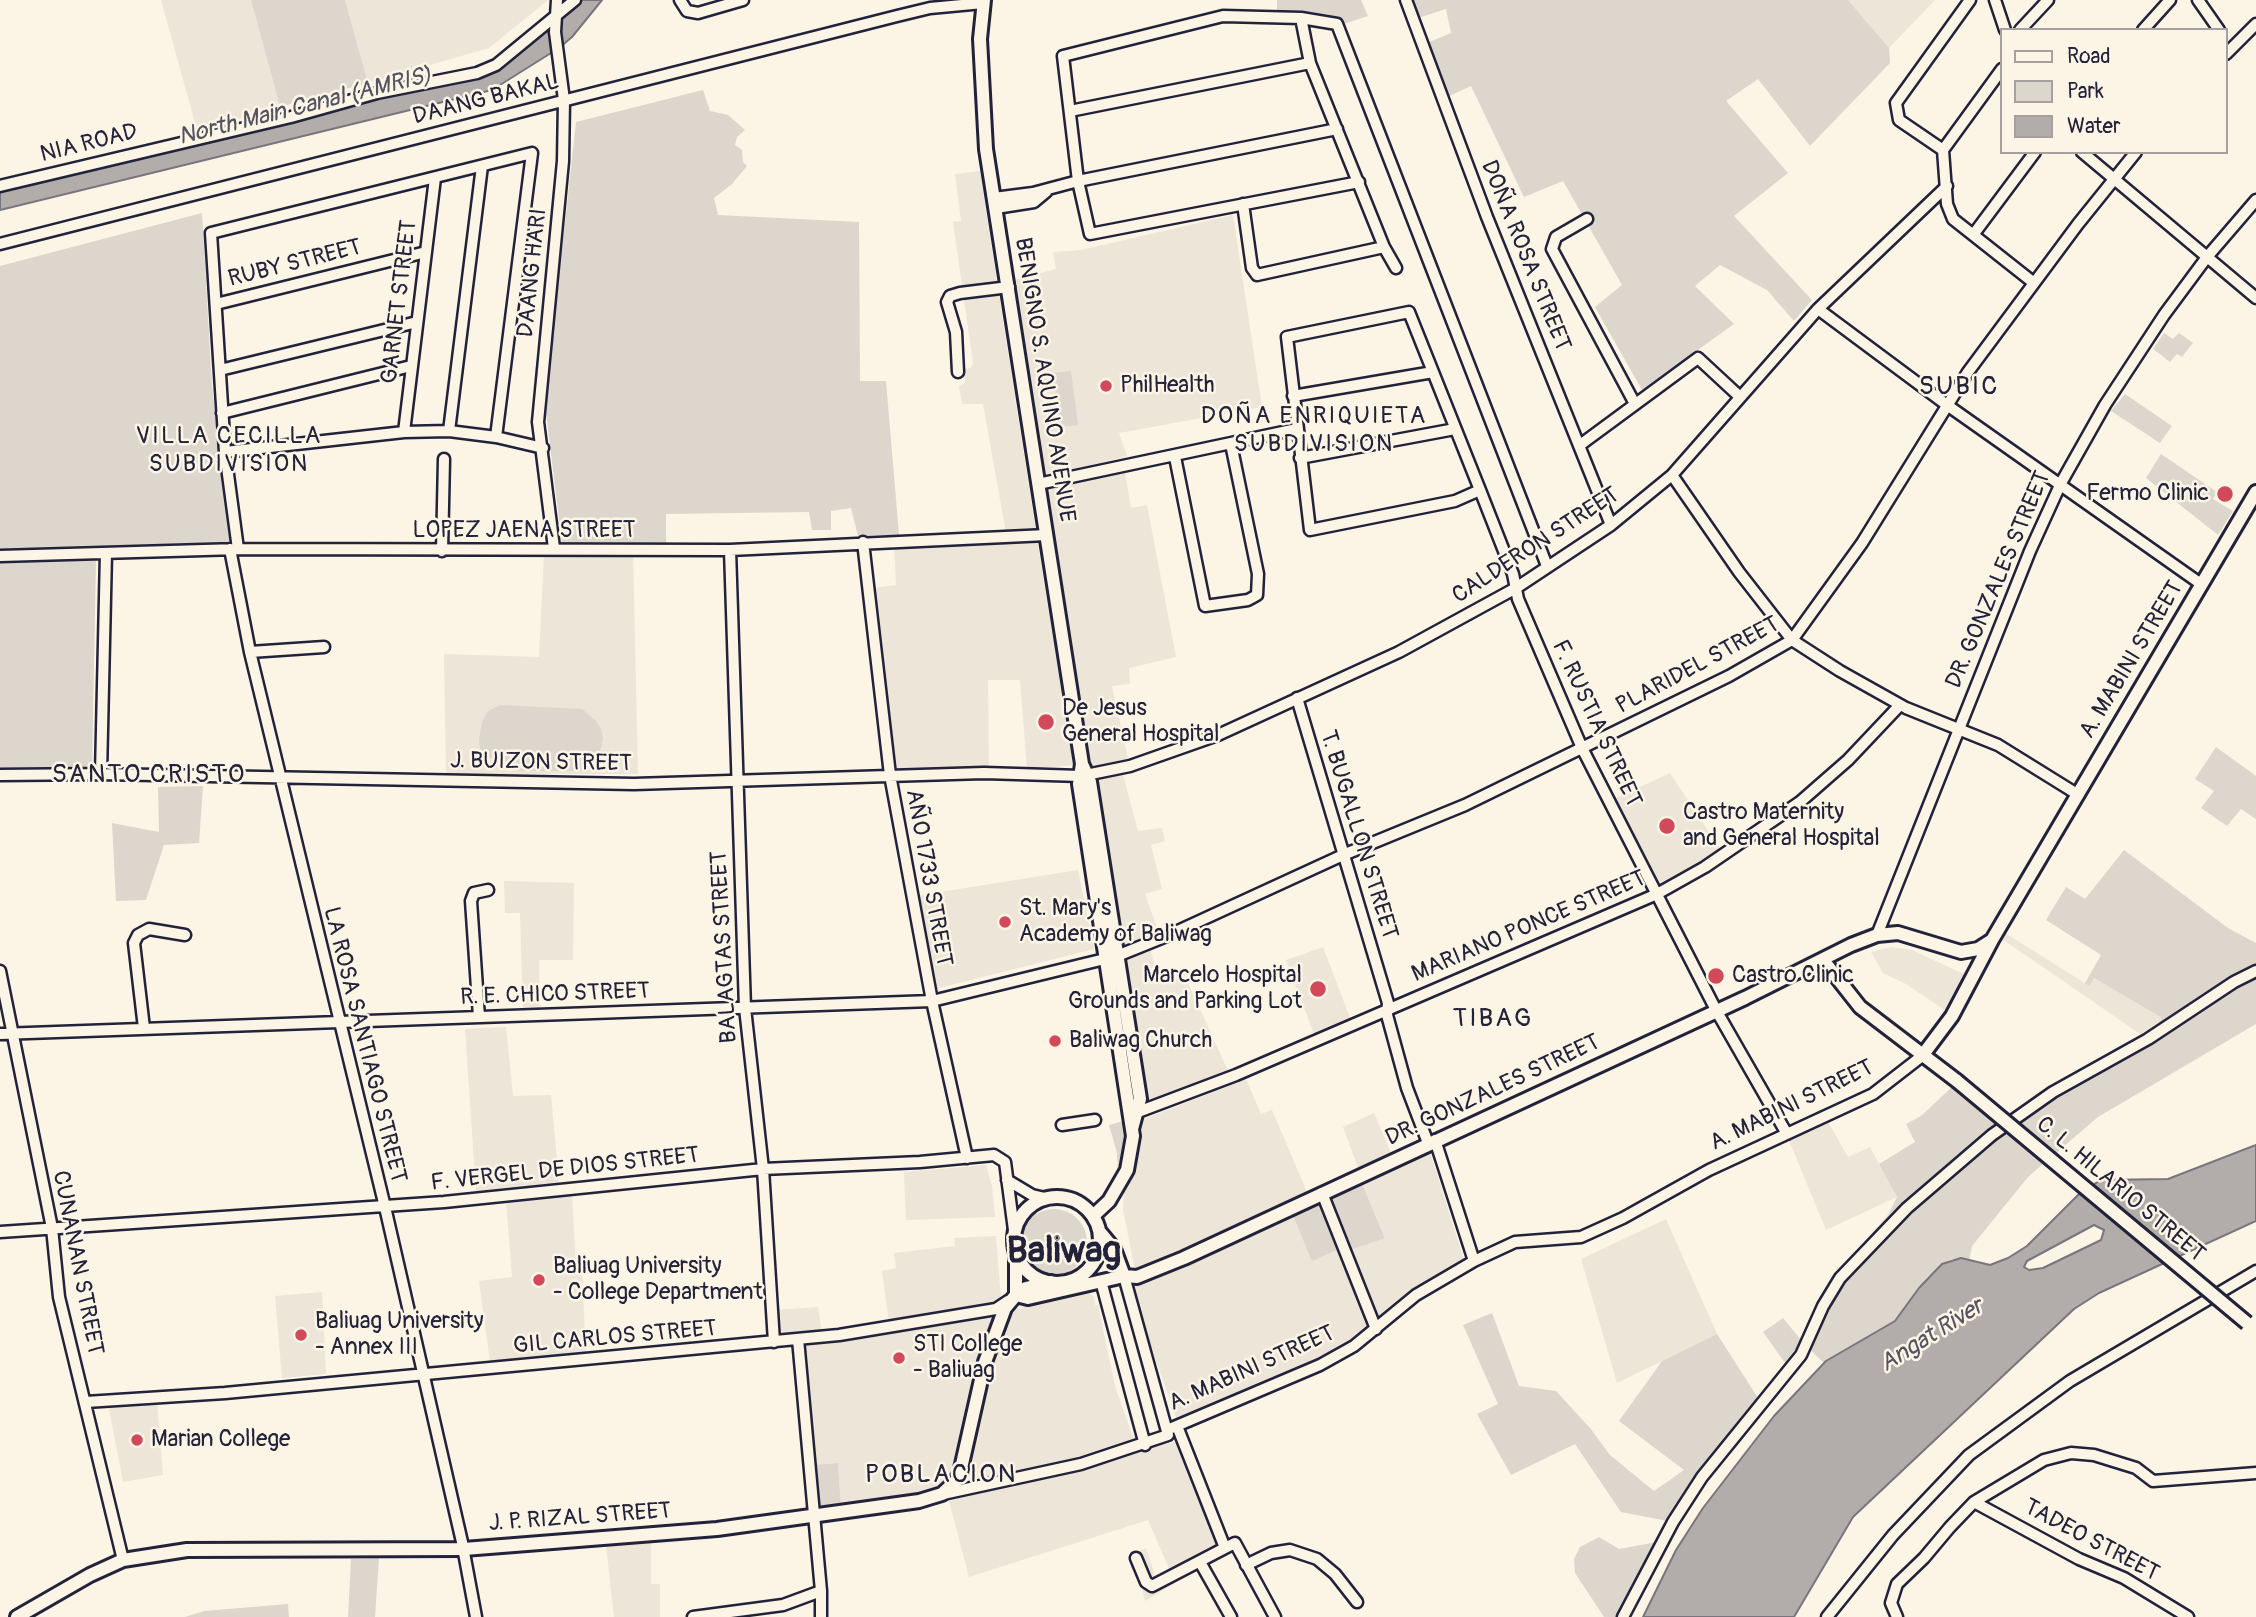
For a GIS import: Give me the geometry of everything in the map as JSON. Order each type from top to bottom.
[{"type":"main road","name":"BENIGNO S. AQUINO AVENUE","points":[[984,2],[982,99],[995,203],[1083,772],[1079,784],[1111,956],[1133,1114],[1133,1148],[1127,1170],[1109,1201],[1093,1216]]},
{"type":"main road","name":"A. MABINI STREET","points":[[1922,1056],[1952,1016],[1992,940],[2256,492]]},
{"type":"main road","name":"DR. GONZALES STREET","points":[[1016,1295],[1028,1298],[1124,1276],[1137,1277],[1184,1258],[1877,935],[1898,933],[1961,951],[1978,949],[1992,940]]},
{"type":"main road","name":"C. L. HILARIO STREET","points":[[1823,960],[1860,1007],[1957,1081],[2251,1326]]},
{"type":"main road","points":[[1016,1295],[1014,1230],[1024,1211],[1045,1198],[1059,1197],[1075,1201],[1093,1216],[1100,1232],[1114,1248],[1124,1276]]},
{"type":"main road","points":[[942,1494],[956,1481],[960,1473],[986,1358],[1005,1308],[1026,1288],[1077,1276],[1090,1269],[1100,1251],[1100,1232]]},
{"type":"main road","points":[[1016,1256],[1031,1276],[1051,1282]]},
{"type":"main road","name":"J. P. RIZAL STREET","points":[[18,1617],[90,1575],[123,1560],[187,1550],[464,1549],[717,1529],[919,1501],[942,1494]]},
{"type":"street","name":"DAANG HARI","points":[[554,548],[538,411],[563,161],[564,100],[556,50],[556,0]]},
{"type":"street","name":"NIA ROAD","points":[[0,187],[377,93],[477,73],[496,65],[575,0]]},
{"type":"street","points":[[680,0],[687,11],[698,13],[743,0]]},
{"type":"street","name":"DOÑA ROSA STREET","points":[[1406,0],[1487,218],[1611,525]]},
{"type":"street","points":[[1943,150],[1899,120],[1896,103],[1970,0]]},
{"type":"street","points":[[1995,0],[2004,28]]},
{"type":"street","points":[[2022,28],[2048,0]]},
{"type":"street","points":[[2145,28],[2170,0]]},
{"type":"street","points":[[2198,0],[2218,28]]},
{"type":"street","name":"DAANG BAKAL","points":[[0,244],[908,13],[984,2]]},
{"type":"street","points":[[1359,182],[1090,234],[1078,181],[1063,56],[1223,16],[1301,18],[1337,24],[1548,566]]},
{"type":"street","points":[[1301,18],[1310,63],[1384,247],[1396,268]]},
{"type":"street","points":[[2228,48],[2256,24]]},
{"type":"street","points":[[1070,111],[1310,63]]},
{"type":"street","points":[[2000,74],[1943,150],[1949,212],[1973,235],[2034,283]]},
{"type":"street","points":[[995,203],[1078,181],[1337,129]]},
{"type":"street","points":[[435,178],[532,153],[496,437]]},
{"type":"street","points":[[1973,235],[2034,154]]},
{"type":"street","points":[[2084,154],[2112,181],[2256,298]]},
{"type":"street","name":"PLARIDEL STREET","points":[[1111,956],[1230,908],[1343,855],[1465,804],[1729,676],[1792,640],[1862,543],[1947,405],[2034,283],[2134,154]]},
{"type":"street","points":[[449,431],[482,166]]},
{"type":"street","name":"LA ROSA SANTIAGO STREET","points":[[435,178],[211,233],[234,549],[250,652],[385,1207],[464,1549],[476,1617]]},
{"type":"street","name":"GARNET STREET","points":[[404,432],[435,178]]},
{"type":"street","name":"CALDERON STREET","points":[[1083,772],[1130,766],[1218,735],[1357,673],[1516,588],[1611,525],[1672,475],[1818,309],[1947,186]]},
{"type":"street","name":"DR. GONZALES STREET","points":[[1877,935],[2030,551],[2060,483],[2123,376],[2207,257],[2256,200]]},
{"type":"street","points":[[1243,205],[1252,268],[1256,275],[1384,247]]},
{"type":"street","points":[[1587,219],[1556,237],[1552,249],[1635,404]]},
{"type":"street","name":"RUBY STREET","points":[[216,304],[426,251]]},
{"type":"street","points":[[958,372],[956,332],[947,302],[950,296],[1009,287]]},
{"type":"street","points":[[1818,309],[1947,405],[2202,584]]},
{"type":"street","name":"F. RUSTIA STREET","points":[[1293,396],[1287,337],[1409,312],[1480,490],[1518,599],[1582,748],[1716,1010],[1787,1134]]},
{"type":"street","points":[[220,370],[417,322]]},
{"type":"street","points":[[1580,444],[1698,358],[1739,396]]},
{"type":"street","points":[[222,413],[411,366]]},
{"type":"street","points":[[1433,372],[1293,396],[1310,530],[1455,501],[1480,490]]},
{"type":"street","points":[[1038,484],[1297,429]]},
{"type":"street","points":[[1300,458],[1455,429]]},
{"type":"street","points":[[225,452],[404,432],[449,431],[496,437],[543,448]]},
{"type":"street","points":[[1175,457],[1205,606],[1248,600],[1257,595],[1258,574],[1231,444]]},
{"type":"street","points":[[442,551],[444,459]]},
{"type":"street","points":[[1672,475],[1739,572],[1792,640],[1900,705],[1998,745],[2077,794]]},
{"type":"street","name":"LOPEZ JAENA STREET","points":[[0,556],[234,549],[730,550],[1047,535]]},
{"type":"street","name":"AÑO 1733 STREET","points":[[863,542],[890,775],[932,1001],[967,1158]]},
{"type":"street","name":"BALAGTAS STREET","points":[[730,550],[745,1009],[763,1169],[774,1342]]},
{"type":"street","points":[[101,774],[106,553]]},
{"type":"street","points":[[250,652],[324,647]]},
{"type":"street","name":"T. BUGALLON STREET","points":[[1297,698],[1388,1008],[1407,1088],[1431,1142],[1474,1261]]},
{"type":"street","name":"MARIANO PONCE STREET","points":[[1133,1114],[1236,1075],[1657,894],[1705,867],[1800,802],[1848,760],[1900,705]]},
{"type":"street","name":"J. BUIZON STREET","points":[[0,775],[101,774],[544,784],[1083,772]]},
{"type":"street","points":[[479,1017],[471,895],[488,890]]},
{"type":"street","points":[[144,1028],[134,943],[138,934],[149,929],[185,935]]},
{"type":"street","name":"R. E. CHICO STREET","points":[[0,1034],[932,1001],[1111,956]]},
{"type":"street","name":"CUNANAN STREET","points":[[0,971],[52,1228],[59,1297],[123,1560]]},
{"type":"street","points":[[1623,1617],[1673,1522],[1702,1477],[1801,1355],[1823,1306],[1840,1278],[1890,1225],[1992,1135],[2053,1092],[2148,1039],[2234,982],[2256,971]]},
{"type":"street","name":"A. MABINI STREET","points":[[942,1494],[1081,1464],[1145,1445],[1320,1366],[1376,1329],[1416,1295],[1474,1261],[1515,1242],[1581,1237],[1623,1218],[1709,1170],[1872,1094],[1922,1056]]},
{"type":"street","points":[[1062,1125],[1095,1120]]},
{"type":"street","points":[[967,1158],[994,1154],[1001,1157],[1014,1230]]},
{"type":"street","name":"F. VERGEL DE DIOS STREET","points":[[0,1232],[385,1207],[763,1169],[967,1158]]},
{"type":"street","points":[[1007,1180],[1032,1195],[1045,1198]]},
{"type":"street","points":[[1322,1193],[1376,1329]]},
{"type":"street","points":[[1827,1617],[1893,1535],[1969,1455],[2070,1381],[2256,1270]]},
{"type":"street","points":[[1124,1276],[1171,1431],[1226,1548]]},
{"type":"street","points":[[1101,1281],[1145,1445]]},
{"type":"street","name":"GIL CARLOS STREET","points":[[86,1402],[424,1375],[839,1335],[996,1309],[1016,1295]]},
{"type":"street","points":[[798,1339],[815,1516],[821,1617]]},
{"type":"street","points":[[1896,1617],[1891,1603],[1897,1584],[1974,1502],[2044,1460],[2071,1453],[2110,1459],[2136,1468],[2153,1481],[2256,1472]]},
{"type":"street","name":"TADEO STREET","points":[[1974,1502],[2079,1559],[2123,1578],[2188,1617]]},
{"type":"street","points":[[1136,1558],[1146,1582],[1152,1586],[1235,1543],[1275,1617]]},
{"type":"street","points":[[1246,1565],[1271,1553],[1290,1550],[1317,1559],[1335,1574],[1357,1602]]},
{"type":"street","points":[[1200,1562],[1231,1617]]},
{"type":"street","points":[[693,1617],[783,1605],[821,1591]]},
{"type":"shaded area","points":[[161,0],[251,0],[280,107],[197,130]]},
{"type":"shaded area","points":[[345,0],[548,0],[489,48],[368,83]]},
{"type":"shaded area","points":[[1848,0],[1935,0],[1889,48]]},
{"type":"shaded area","points":[[980,171],[1036,532],[1006,533],[983,404],[962,404],[959,386],[965,383],[964,369],[971,368],[973,363],[953,222],[961,221],[955,174]]},
{"type":"shaded area","points":[[1233,215],[1262,407],[1119,433],[1127,456],[1045,477],[1014,280],[1056,269],[1053,252],[1081,250]]},
{"type":"shaded area","points":[[1125,473],[1131,508],[1147,505],[1176,657],[1129,668],[1130,684],[1112,686],[1128,759],[1090,770],[1046,488]]},
{"type":"shaded area","points":[[1037,540],[1075,765],[1027,769],[1020,680],[988,680],[989,771],[894,772],[874,588],[896,585],[894,545]]},
{"type":"shaded area","points":[[633,553],[638,774],[446,774],[444,654],[539,657],[544,554]]},
{"type":"shaded area","points":[[1122,771],[1138,831],[1162,828],[1165,841],[1151,845],[1162,889],[1145,894],[1159,933],[1124,948],[1093,778]]},
{"type":"shaded area","name":"Castro Maternity and General Hospital","points":[[1670,773],[1723,853],[1660,887],[1614,799]]},
{"type":"shaded area","name":"St. Mary's Academy of Baliwag","points":[[1078,870],[1094,949],[935,989],[915,896]]},
{"type":"shaded area","points":[[504,881],[574,883],[573,960],[539,960],[540,1008],[523,1009],[520,913],[505,913]]},
{"type":"shaded area","points":[[2005,933],[2088,985],[2094,978],[2162,1018],[2146,1038],[2002,939]]},
{"type":"shaded area","name":"Marcelo Hospital Grounds and Parking Lot","points":[[1323,947],[1350,1018],[1314,1034],[1286,960]]},
{"type":"shaded area","points":[[1891,947],[1912,950],[1968,976],[1949,1013],[1906,984],[1883,973],[1871,952]]},
{"type":"shaded area","points":[[1151,951],[1157,977],[1183,972],[1228,1071],[1144,1104],[1123,960]]},
{"type":"shaded area","points":[[506,1027],[513,1096],[551,1095],[559,1183],[476,1191],[465,1029]]},
{"type":"shaded area","points":[[1246,1079],[1261,1114],[1272,1110],[1307,1192],[1251,1221],[1135,1271],[1123,1209],[1124,1192],[1134,1168],[1137,1122]]},
{"type":"shaded area","points":[[1374,1113],[1391,1153],[1358,1168],[1343,1127]]},
{"type":"shaded area","points":[[1827,1120],[1848,1157],[1870,1147],[1897,1197],[1826,1230],[1788,1138]]},
{"type":"shaded area","points":[[1429,1149],[1465,1263],[1375,1327],[1311,1367],[1178,1423],[1129,1283],[1240,1239],[1292,1213],[1348,1245],[1350,1250],[1385,1237],[1361,1181]]},
{"type":"shaded area","points":[[986,1165],[992,1186],[995,1217],[906,1220],[904,1172]]},
{"type":"shaded area","name":"Baliuag University - College Department","points":[[572,1194],[576,1268],[582,1269],[586,1357],[490,1362],[479,1281],[512,1277],[506,1199]]},
{"type":"shaded area","points":[[1666,1219],[1717,1334],[1617,1383],[1581,1259]]},
{"type":"shaded area","points":[[996,1236],[1001,1300],[997,1305],[889,1323],[882,1271],[896,1268],[894,1253],[955,1246],[954,1238]]},
{"type":"shaded area","name":"Baliuag University - Annex III","points":[[322,1292],[326,1374],[282,1378],[275,1296]]},
{"type":"shaded area","points":[[1088,1293],[1094,1297],[1095,1305],[1098,1305],[1115,1386],[1136,1446],[1081,1461],[966,1481],[987,1378],[1010,1310]]},
{"type":"shaded area","points":[[818,1307],[822,1333],[778,1340],[775,1310]]},
{"type":"shaded area","points":[[995,1314],[952,1472],[947,1480],[937,1489],[919,1495],[841,1506],[838,1463],[812,1465],[802,1344]]},
{"type":"shaded area","name":"Marian College","points":[[157,1401],[163,1475],[123,1482],[108,1404]]},
{"type":"shaded area","points":[[1182,1440],[1230,1550],[1145,1601],[1134,1553],[1146,1548],[1156,1579],[1171,1573],[1148,1520],[969,1577],[949,1501]]},
{"type":"shaded area","points":[[651,1539],[651,1584],[660,1584],[660,1617],[614,1617],[606,1545]]},
{"type":"green space","points":[[251,0],[345,0],[368,83],[280,107]]},
{"type":"green space","points":[[1277,0],[1361,0],[1368,16],[1341,25],[1277,15]]},
{"type":"green space","points":[[1412,0],[1848,0],[1889,48],[1890,63],[1810,146],[1758,79],[1726,101],[1788,173],[1734,216],[1812,300],[1794,321],[1767,290],[1720,265],[1695,286],[1734,324],[1642,390],[1595,307],[1622,285],[1563,181],[1524,197],[1471,86],[1447,97],[1427,43],[1451,33],[1446,9],[1418,18]]},
{"type":"green space","points":[[703,90],[710,111],[728,115],[745,130],[737,137],[735,145],[742,150],[743,162],[747,166],[732,184],[714,198],[718,215],[859,222],[860,381],[886,381],[899,535],[858,536],[851,508],[831,511],[831,530],[812,530],[809,512],[666,514],[666,544],[562,543],[545,405],[576,122]]},
{"type":"green space","points":[[202,213],[212,386],[231,544],[0,550],[0,266]]},
{"type":"green space","points":[[2164,333],[2173,339],[2179,333],[2193,343],[2182,357],[2177,354],[2170,362],[2153,349]]},
{"type":"green space","points":[[1071,371],[1078,425],[1060,427],[1053,373]]},
{"type":"green space","points":[[2125,394],[2172,426],[2160,443],[2111,411]]},
{"type":"green space","points":[[2161,454],[2217,492],[2213,499],[2233,511],[2218,535],[2146,478]]},
{"type":"green space","points":[[96,558],[92,772],[0,772],[0,561]]},
{"type":"green space","points":[[500,705],[582,709],[601,729],[603,739],[600,751],[582,771],[518,771],[503,768],[480,749],[479,739],[482,722],[488,711]]},
{"type":"green space","points":[[2216,747],[2256,776],[2256,819],[2241,809],[2227,826],[2201,808],[2214,791],[2195,779]]},
{"type":"green space","points":[[203,786],[199,843],[164,845],[146,900],[116,901],[112,823],[159,832],[158,787]]},
{"type":"green space","points":[[2124,850],[2228,928],[2256,943],[2256,1024],[2098,1117],[2055,1154],[2009,1116],[2093,1062],[2146,1038],[2162,1018],[2094,978],[2089,986],[2085,983],[2101,955],[2046,920],[2066,887],[2085,899]]},
{"type":"green space","points":[[1952,1087],[2044,1163],[2028,1177],[1972,1246],[1969,1261],[1952,1259],[1942,1264],[1919,1288],[1895,1321],[1824,1363],[1801,1341],[1785,1363],[1763,1332],[1783,1318],[1801,1340],[1834,1276],[1888,1215],[1897,1197],[1879,1164],[1915,1142],[1906,1124],[1921,1116]]},
{"type":"green space","points":[[1124,1121],[1124,1163],[1118,1172],[1117,1153],[1109,1125]]},
{"type":"green space","points":[[1361,1181],[1385,1238],[1350,1250],[1348,1245],[1312,1261],[1292,1213]]},
{"type":"green space","points":[[1047,1209],[1061,1209],[1073,1214],[1082,1223],[1087,1242],[1085,1255],[1078,1266],[1061,1275],[1047,1275],[1035,1270],[1026,1261],[1021,1249],[1021,1235],[1026,1223],[1035,1214]]},
{"type":"green space","points":[[1492,1313],[1519,1386],[1556,1391],[1590,1428],[1610,1455],[1654,1491],[1684,1470],[1619,1421],[1662,1361],[1717,1334],[1758,1398],[1668,1521],[1621,1512],[1575,1444],[1511,1475],[1477,1414],[1498,1404],[1463,1325]]},
{"type":"green space","points":[[838,1463],[841,1506],[817,1509],[812,1465]]},
{"type":"green space","points":[[1599,1537],[1619,1549],[1657,1542],[1618,1617],[1604,1617],[1575,1573],[1574,1559],[1580,1547]]},
{"type":"green space","points":[[379,1558],[375,1617],[348,1617],[351,1559]]},
{"type":"green space","points":[[288,1604],[289,1617],[185,1617],[204,1611]]},
{"type":"water","name":"North Main Canal (AMRIS)","points":[[581,0],[602,0],[572,37],[559,48],[492,90],[0,210],[0,191],[505,63]]},
{"type":"water","name":"Angat River","points":[[2256,1145],[2256,1221],[2099,1293],[2074,1309],[1853,1517],[1794,1617],[1643,1617],[1676,1550],[1703,1508],[1774,1416],[1826,1361],[1895,1321],[1919,1288],[1942,1264],[1961,1258],[1990,1265],[2008,1258],[2027,1246],[2081,1192],[2101,1180],[2168,1179]],"holes":[[[2094,1225],[2104,1230],[2101,1240],[2043,1268],[2029,1270],[2024,1267],[2027,1261]]]},
{"type":"place","name":"PhilHealth","points":[[1106,386]]},
{"type":"place","name":"Fermo Clinic","points":[[2225,494]]},
{"type":"place","name":"De Jesus General Hospital","points":[[1046,722]]},
{"type":"place","name":"Castro Maternity and General Hospital","points":[[1667,826]]},
{"type":"place","name":"St. Mary's Academy of Baliwag","points":[[1005,922]]},
{"type":"place","name":"Castro Clinic","points":[[1716,976]]},
{"type":"place","name":"Marcelo Hospital Grounds and Parking Lot","points":[[1318,989]]},
{"type":"place","name":"Baliwag Church","points":[[1055,1041]]},
{"type":"place","name":"Baliuag University - College Department","points":[[539,1280]]},
{"type":"place","name":"Baliuag University - Annex III","points":[[301,1335]]},
{"type":"place","name":"STI College - Baliuag","points":[[899,1358]]},
{"type":"place","name":"Marian College","points":[[137,1440]]},
{"type":"district","name":"SUBIC","points":[[1959,387]]},
{"type":"district","name":"DOÑA ENRIQUIETA SUBDIVISION","points":[[1314,431]]},
{"type":"district","name":"VILLA CECILLA SUBDIVISION","points":[[229,451]]},
{"type":"district","name":"SANTO CRISTO","points":[[149,775]]},
{"type":"district","name":"TIBAG","points":[[1493,1019]]},
{"type":"district","name":"Baliwag","points":[[1064,1253]]},
{"type":"district","name":"POBLACION","points":[[941,1475]]}]
